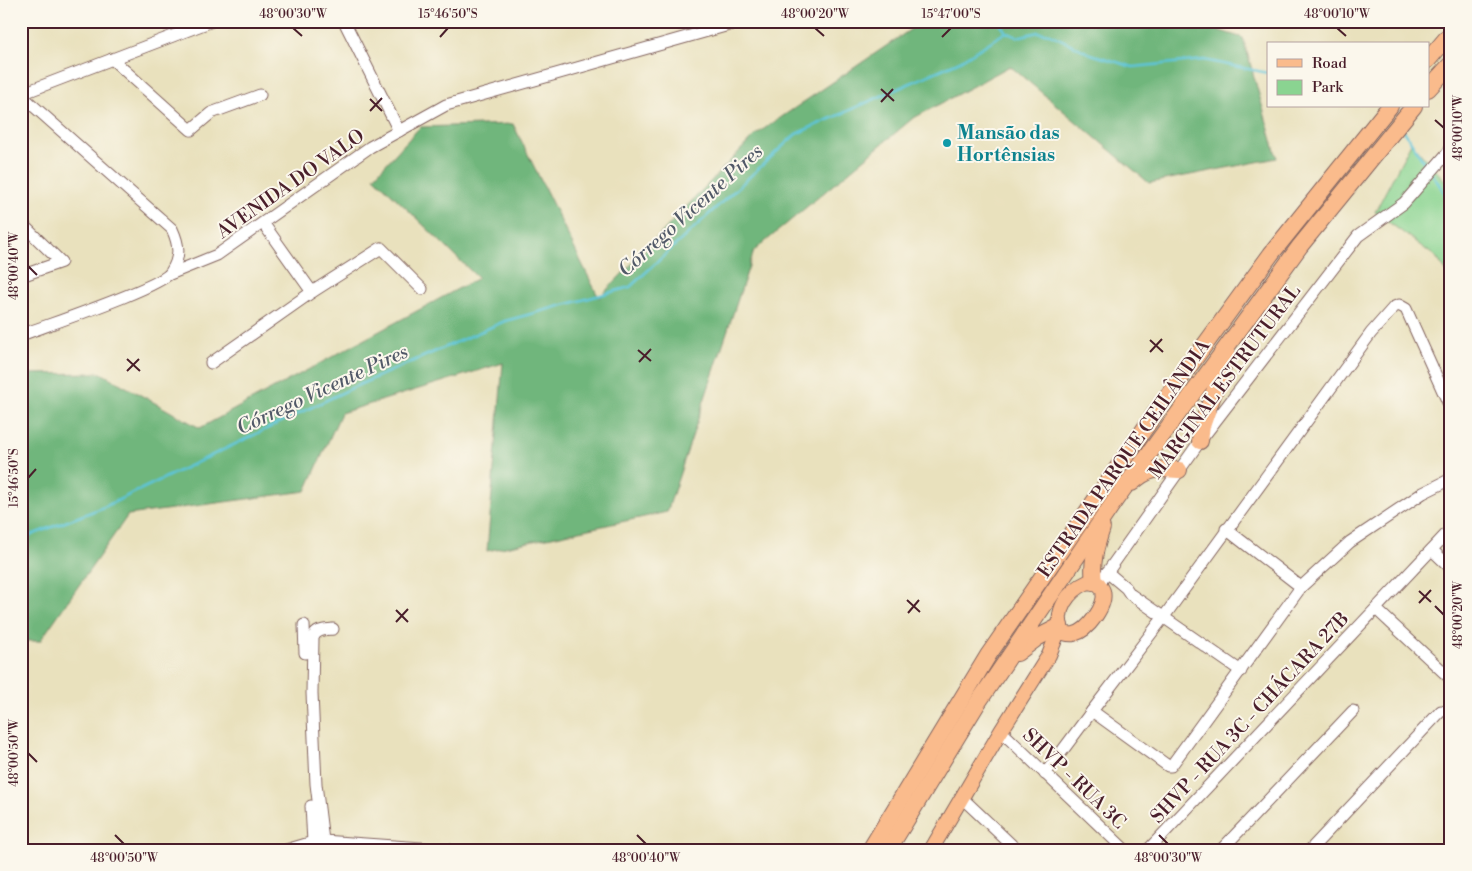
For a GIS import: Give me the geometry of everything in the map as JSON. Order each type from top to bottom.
[{"type":"highway","points":[[1430,58],[1451,33]]},
{"type":"highway","points":[[1430,87],[1451,64]]},
{"type":"highway","name":"ESTRADA PARQUE CEILÂNDIA","points":[[870,850],[989,654],[1161,405],[1271,254],[1389,108]]},
{"type":"highway","name":"ESTRADA PARQUE CEILÂNDIA","points":[[888,850],[977,704],[1112,505],[1300,246],[1409,112]]},
{"type":"highway","points":[[1200,441],[1202,426],[1233,337]]},
{"type":"highway","points":[[1100,579],[1092,568],[1094,554],[1112,505],[1139,476],[1158,468],[1179,470]]},
{"type":"highway","points":[[1005,662],[1038,638],[1063,629]]},
{"type":"main road","points":[[931,850],[1063,629],[1061,609],[1066,598],[1072,591],[1082,585],[1100,579],[1103,598],[1095,618],[1082,631],[1076,634],[1063,629]]},
{"type":"street","points":[[170,274],[179,256],[178,242],[172,229],[21,95],[212,21]]},
{"type":"street","points":[[344,21],[399,131]]},
{"type":"street","name":"AVENIDA DO VALO","points":[[21,335],[141,290],[170,274],[217,255],[370,147],[446,105],[743,21]]},
{"type":"street","points":[[112,59],[190,130],[211,113],[260,94]]},
{"type":"street","name":"MARGINAL ESTRUTURAL","points":[[1100,579],[1200,441],[1358,236],[1415,192],[1451,149]]},
{"type":"street","points":[[21,223],[61,262],[21,276]]},
{"type":"street","points":[[263,223],[312,292]]},
{"type":"street","points":[[211,364],[312,292],[381,248],[422,289]]},
{"type":"street","points":[[1045,774],[1163,618],[1226,529],[1371,333],[1394,307],[1399,305],[1406,309],[1451,409]]},
{"type":"street","points":[[1092,711],[1168,766],[1171,766],[1301,587],[1350,542],[1423,493],[1451,479]]},
{"type":"street","points":[[1226,529],[1301,587]]},
{"type":"street","name":"SHVP - RUA 3C - CHÁCARA 27B","points":[[1148,850],[1451,530]]},
{"type":"street","points":[[1432,550],[1451,568]]},
{"type":"street","points":[[1100,579],[1122,593],[1130,594],[1241,671]]},
{"type":"street","name":"SHVP - RUA 3C - CHÁCARA 27B","points":[[1376,609],[1451,679]]},
{"type":"street","points":[[304,625],[318,842]]},
{"type":"street","points":[[318,842],[312,693],[313,638],[314,634],[320,630],[332,629]]},
{"type":"street","points":[[1228,847],[1353,711]]},
{"type":"street","points":[[1310,850],[1441,711]]},
{"type":"street","name":"SHVP - RUA 3C","points":[[1001,732],[1125,850]]},
{"type":"street","points":[[961,797],[1017,850]]},
{"type":"street","points":[[286,850],[318,842],[450,850]]},
{"type":"green space","points":[[923,21],[1189,21],[1243,38],[1277,158],[1149,183],[1010,66],[912,119],[754,251],[667,512],[487,551],[503,363],[341,413],[306,491],[128,515],[40,641],[21,641],[21,374],[101,373],[200,428],[478,278],[374,177],[420,127],[513,124],[599,298],[755,135]]},
{"type":"green space","points":[[1411,143],[1451,187],[1451,278],[1436,257],[1375,212]]},
{"type":"waterway","name":"Córrego Vicente Pires","points":[[998,21],[1006,32],[1017,37],[1038,32],[1050,34],[1091,54],[1133,67],[1204,60],[1267,73]]},
{"type":"waterway","name":"Córrego Vicente Pires","points":[[21,539],[104,507],[354,387],[505,321],[630,287],[796,134],[960,61],[1006,32]]},
{"type":"waterway","name":"Córrego Vicente Pires","points":[[1403,129],[1428,169]]},
{"type":"waterway","name":"Córrego Vicente Pires","points":[[1433,175],[1451,203]]},
{"type":"place","name":"Mansão das Hortênsias","points":[[947,143]]}]
